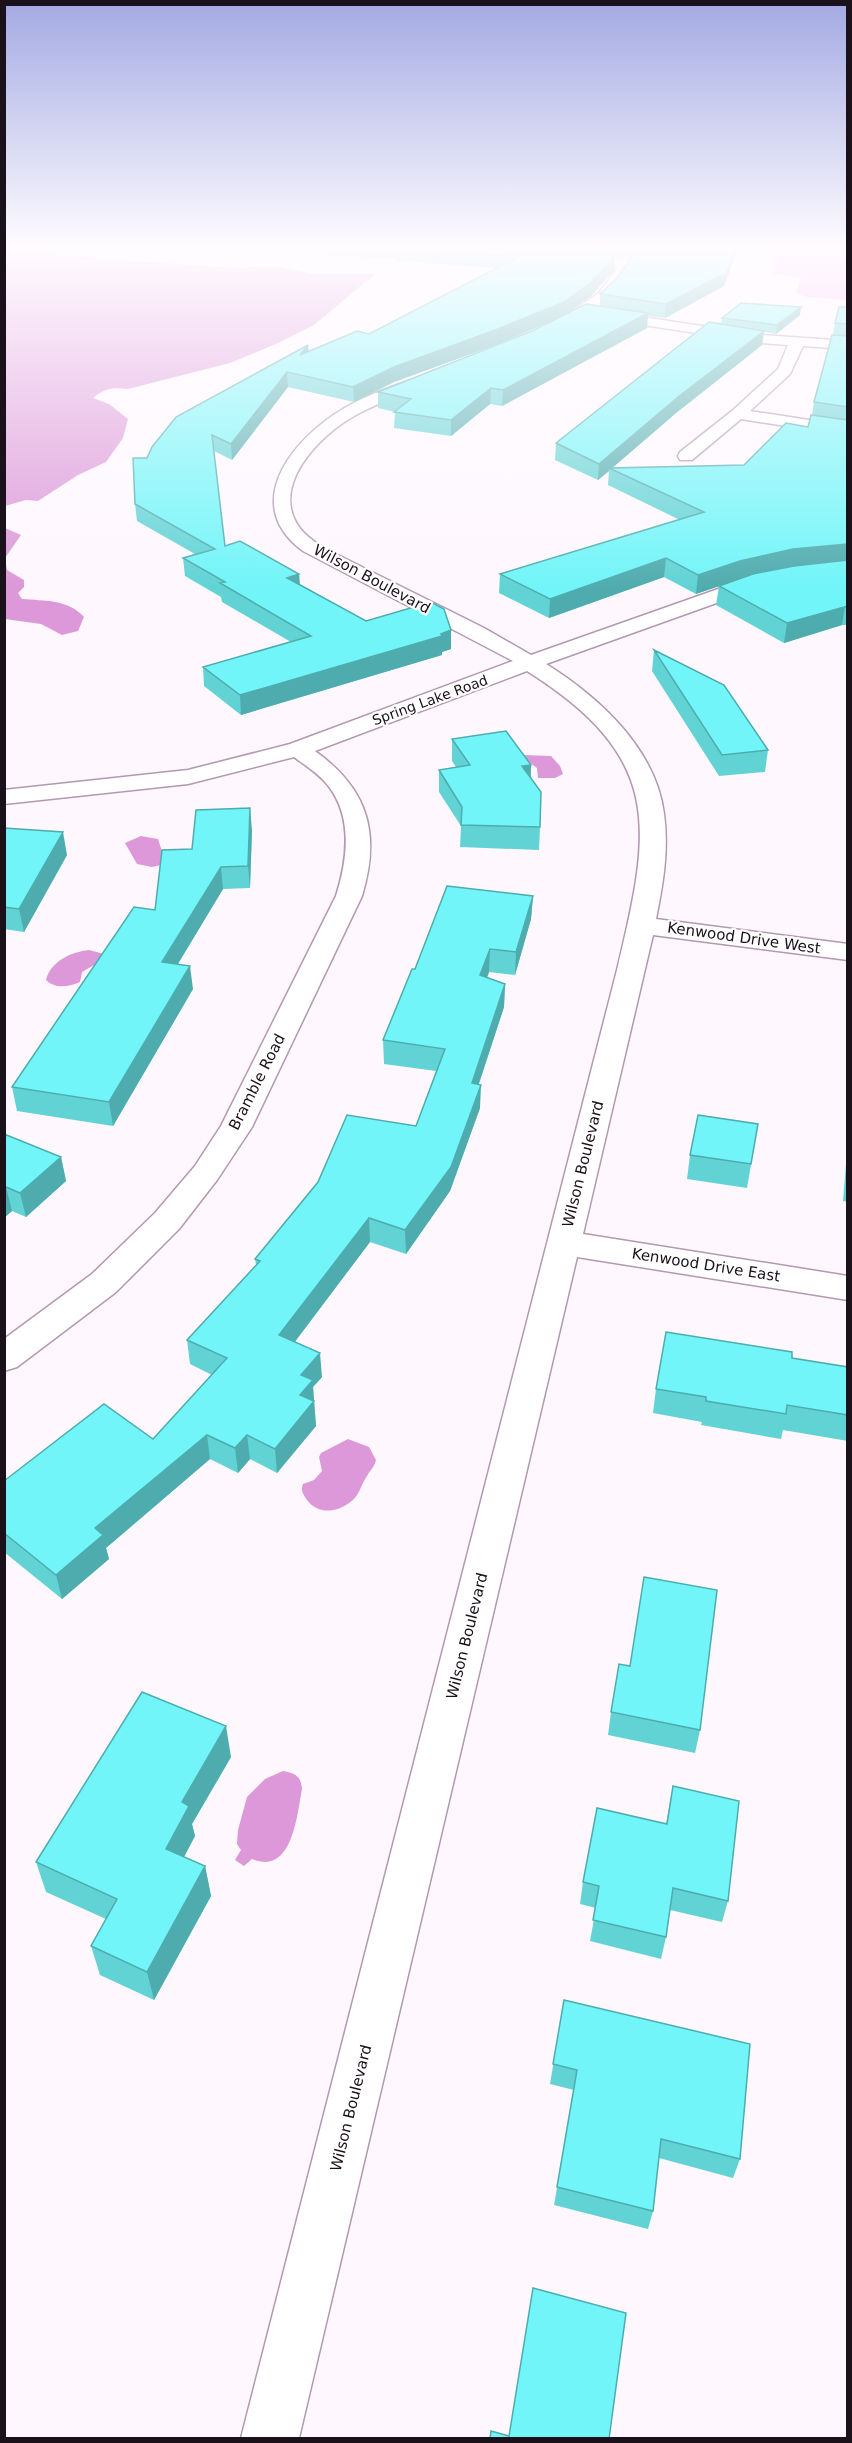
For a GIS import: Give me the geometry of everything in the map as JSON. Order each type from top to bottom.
[{"type":"street","points":[[686,456],[738,414],[785,371],[789,361]]},
{"type":"street","name":"Wilson Boulevard","points":[[270,2439],[564,1243],[641,925],[654,857],[654,819],[647,790],[636,763],[613,730],[598,714],[531,662],[302,542],[283,513],[281,492],[287,474],[297,456],[315,437],[353,410],[446,372]]},
{"type":"street","points":[[738,414],[848,431]]},
{"type":"street","name":"Spring Lake Road","points":[[4,797],[188,777],[298,749],[531,662],[745,586],[791,576],[848,570]]},
{"type":"street","name":"Bramble Road","points":[[4,1358],[104,1283],[167,1221],[206,1173],[236,1127],[349,896],[357,875],[360,842],[354,813],[340,785],[298,749]]},
{"type":"street","name":"Kenwood Drive West","points":[[641,925],[848,952]]},
{"type":"street","name":"Kenwood Drive East","points":[[564,1243],[848,1288]]},
{"type":"shaded area","points":[[5,361],[235,361],[128,389],[114,388],[101,392],[93,398],[109,404],[128,419],[123,438],[106,462],[78,475],[38,501],[26,500],[5,506]]},
{"type":"shaded area","points":[[5,528],[21,535],[5,558]]},
{"type":"shaded area","points":[[5,558],[7,570],[24,580],[24,587],[18,593],[22,599],[55,602],[78,611],[84,617],[78,631],[62,635],[41,624],[5,619]]},
{"type":"shaded area","points":[[523,755],[551,756],[560,766],[563,774],[555,778],[538,778],[537,768]]},
{"type":"shaded area","points":[[141,836],[158,839],[166,864],[152,867],[137,864],[125,843]]},
{"type":"shaded area","points":[[89,950],[104,954],[96,964],[82,972],[80,982],[62,986],[54,985],[46,980],[57,963],[75,953]]},
{"type":"shaded area","points":[[348,1439],[369,1447],[376,1460],[373,1467],[358,1494],[343,1507],[325,1510],[314,1507],[302,1491],[303,1484],[314,1480],[322,1471],[319,1457],[321,1453]]},
{"type":"shaded area","points":[[283,1771],[297,1776],[302,1789],[295,1827],[290,1840],[285,1851],[276,1859],[266,1862],[252,1859],[244,1866],[235,1860],[241,1850],[237,1844],[238,1830],[247,1797],[265,1779]]},
{"type":"building","points":[[279,361],[410,361],[353,387],[287,372],[231,444],[212,435],[225,546],[240,541],[299,574],[287,578],[366,621],[431,602],[444,609],[451,630],[441,634],[442,636],[240,695],[203,667],[311,636],[220,583],[225,582],[183,558],[215,549],[135,504],[133,458],[147,458],[152,447],[176,417]]},
{"type":"building","points":[[456,361],[558,361],[503,390],[491,388],[451,420],[394,412],[411,399],[378,392]]},
{"type":"building","points":[[660,361],[725,361],[678,397],[599,464],[556,443]]},
{"type":"building","points":[[825,361],[848,361],[848,407],[814,402]]},
{"type":"building","points":[[811,415],[848,420],[848,544],[793,549],[740,561],[698,575],[666,558],[550,599],[500,574],[704,512],[609,468],[744,465],[786,423],[808,427]]},
{"type":"building","points":[[848,560],[848,606],[787,623],[719,586],[753,574],[794,566]]},
{"type":"building","points":[[654,650],[724,685],[768,750],[722,755]]},
{"type":"building","points":[[506,731],[531,765],[522,766],[541,792],[540,827],[461,825],[462,807],[439,770],[470,765],[452,739]]},
{"type":"building","points":[[250,808],[248,866],[221,867],[162,962],[190,966],[109,1102],[12,1087],[134,907],[155,910],[162,850],[192,849],[196,810]]},
{"type":"building","points":[[4,828],[63,832],[19,909],[4,907]]},
{"type":"building","points":[[447,886],[533,896],[516,952],[490,949],[480,975],[505,984],[472,1083],[481,1085],[451,1167],[405,1230],[369,1218],[279,1335],[320,1353],[301,1375],[313,1380],[300,1395],[314,1401],[275,1449],[247,1435],[235,1448],[207,1435],[95,1528],[103,1535],[56,1575],[4,1533],[4,1481],[104,1404],[153,1439],[227,1358],[187,1340],[260,1261],[255,1259],[318,1182],[347,1115],[416,1126],[445,1049],[383,1040],[412,969],[415,969]]},
{"type":"building","points":[[698,1115],[758,1124],[751,1164],[690,1155]]},
{"type":"building","points":[[4,1134],[61,1157],[20,1193],[6,1187],[4,1189]]},
{"type":"building","points":[[666,1332],[792,1352],[792,1358],[848,1367],[848,1415],[787,1405],[786,1414],[706,1401],[706,1397],[656,1389]]},
{"type":"building","points":[[644,1577],[717,1590],[700,1730],[611,1712],[619,1664],[630,1666]]},
{"type":"building","points":[[142,1692],[226,1726],[182,1802],[189,1806],[166,1849],[205,1866],[147,1972],[91,1946],[117,1899],[36,1862]]},
{"type":"building","points":[[673,1786],[739,1801],[728,1901],[673,1888],[666,1937],[593,1920],[599,1886],[583,1882],[597,1808],[667,1824]]},
{"type":"building","points":[[564,2000],[750,2044],[740,2159],[661,2139],[653,2211],[557,2187],[577,2070],[553,2064]]},
{"type":"building","points":[[533,2288],[626,2313],[609,2439],[490,2439],[491,2431],[509,2436]]}]
